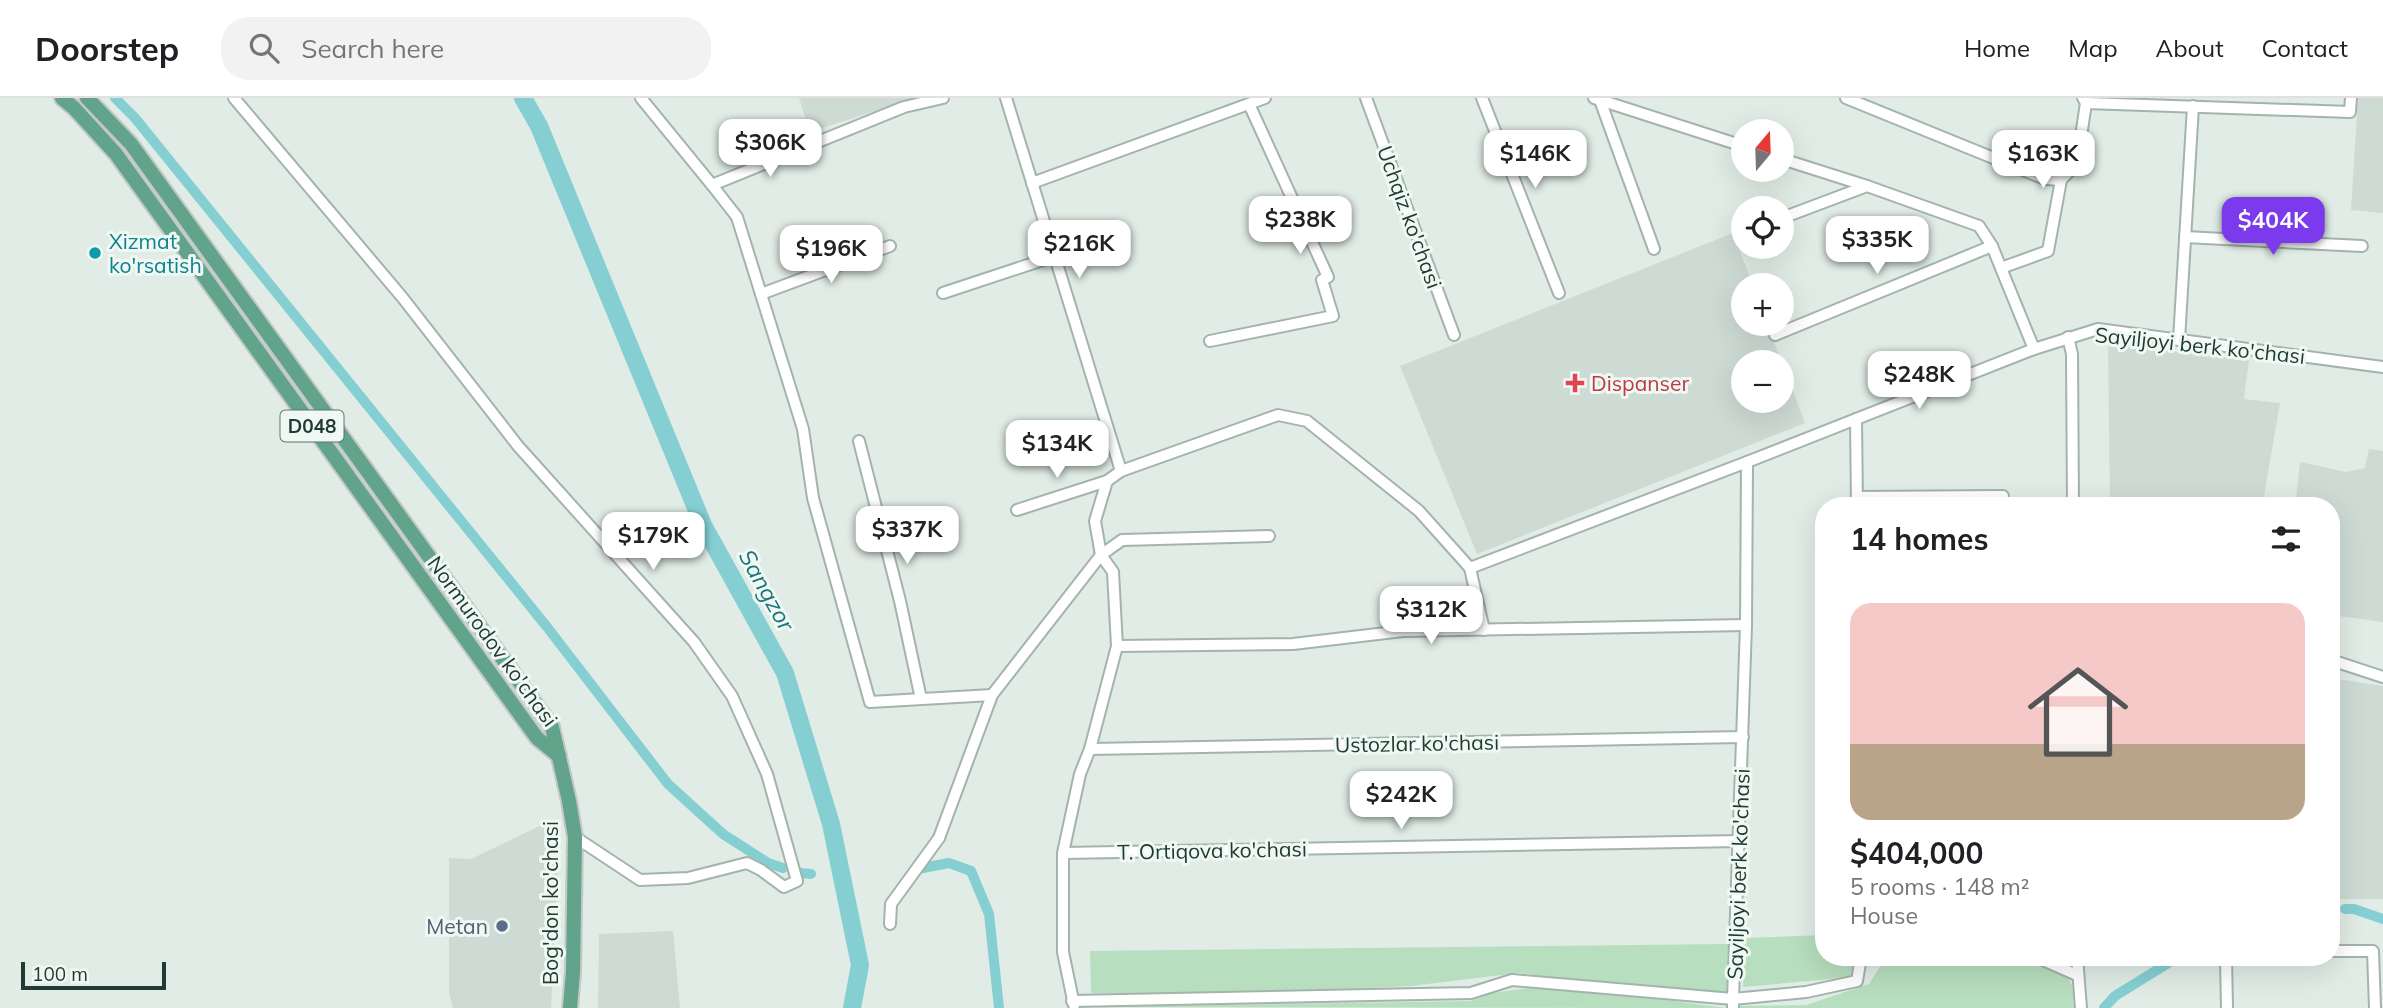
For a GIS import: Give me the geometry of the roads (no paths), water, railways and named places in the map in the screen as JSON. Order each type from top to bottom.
[{"type":"main road","name":"Normurodov ko'chasi","points":[[62,98],[116,154],[537,738],[559,756]]},
{"type":"main road","name":"Normurodov ko'chasi","points":[[87,98],[131,144],[552,727],[559,756]]},
{"type":"main road","name":"Bog'don ko'chasi","points":[[559,756],[575,837],[570,1008]]},
{"type":"street","points":[[234,98],[402,297],[518,446],[702,652],[732,696],[767,774],[797,881],[784,887],[747,863],[688,878],[640,880],[575,837]]},
{"type":"street","points":[[641,98],[737,216],[803,429],[813,498],[870,702],[992,695]]},
{"type":"street","points":[[712,186],[904,107],[943,98]]},
{"type":"street","points":[[1006,98],[1121,471]]},
{"type":"street","points":[[1032,183],[1265,98]]},
{"type":"street","name":"Uchqiz ko'chasi","points":[[1366,98],[1454,335]]},
{"type":"street","points":[[1482,98],[1559,293]]},
{"type":"street","points":[[1846,98],[2045,179],[2062,180]]},
{"type":"street","points":[[2001,268],[2048,251],[2062,180],[2077,163],[2084,100],[2350,112],[2351,98]]},
{"type":"street","points":[[1597,99],[1731,142]]},
{"type":"street","points":[[1597,99],[1654,249]]},
{"type":"street","points":[[1210,341],[1333,316],[1322,280],[1328,277],[1249,104]]},
{"type":"street","points":[[2179,340],[2193,106]]},
{"type":"street","points":[[1794,163],[1979,226],[1992,246],[2034,349]]},
{"type":"street","points":[[1794,213],[1867,186]]},
{"type":"street","points":[[2185,237],[2362,246]]},
{"type":"street","points":[[761,294],[890,246]]},
{"type":"street","points":[[1794,327],[1992,246]]},
{"type":"street","points":[[943,293],[1055,257]]},
{"type":"street","name":"Sayiljoyi berk ko'chasi","points":[[1470,568],[2034,349],[2098,329],[2383,367]]},
{"type":"street","points":[[2068,337],[2072,355],[2073,497]]},
{"type":"street","points":[[1017,510],[1107,481],[1121,471],[1278,415],[1307,421],[1419,511],[1470,568],[1484,631]]},
{"type":"street","points":[[1856,419],[1857,497]]},
{"type":"street","points":[[859,441],[900,601],[921,699]]},
{"type":"street","name":"Sayiljoyi berk ko'chasi","points":[[1073,1004],[1471,993],[1512,980],[1733,1004],[1746,625],[1747,462]]},
{"type":"street","points":[[1073,1004],[1063,952],[1063,853],[1080,774],[1090,749],[1117,646],[1113,572],[1101,555],[1095,522],[1107,481]]},
{"type":"street","points":[[1974,497],[2003,496]]},
{"type":"street","points":[[890,923],[891,904],[939,838],[992,695],[1101,555],[1122,540],[1269,536]]},
{"type":"street","points":[[1117,646],[1293,644],[1403,631],[1746,625]]},
{"type":"street","points":[[2340,663],[2383,677]]},
{"type":"street","name":"Ustozlar ko'chasi","points":[[1090,749],[1743,737]]},
{"type":"street","name":"T. Ortiqova ko'chasi","points":[[1063,853],[1740,841]]},
{"type":"street","points":[[2340,951],[2373,951],[2375,1008]]},
{"type":"street","points":[[1733,1004],[1857,981],[1860,966]]},
{"type":"street","points":[[2056,966],[2077,975]]},
{"type":"street","points":[[2077,966],[2081,1008]]},
{"type":"street","points":[[2226,966],[2227,1008]]},
{"type":"waterway","points":[[115,98],[135,118],[547,627],[668,784],[723,834],[768,863],[783,868]]},
{"type":"waterway","name":"Sangzor","points":[[523,98],[539,126],[703,525],[785,673],[831,824],[860,965],[852,1008]]},
{"type":"waterway","points":[[923,868],[949,863],[971,871],[989,914],[999,1008]]},
{"type":"waterway","points":[[800,873],[811,874]]},
{"type":"waterway","points":[[2345,909],[2354,909],[2383,919]]},
{"type":"waterway","points":[[2104,1008],[2115,996],[2163,966]]},
{"type":"place","name":"Xizmat ko'rsatish","points":[[95,253]]},
{"type":"place","name":"Dispanser","points":[[1575,383]]},
{"type":"place","name":"Metan","points":[[502,926]]}]
